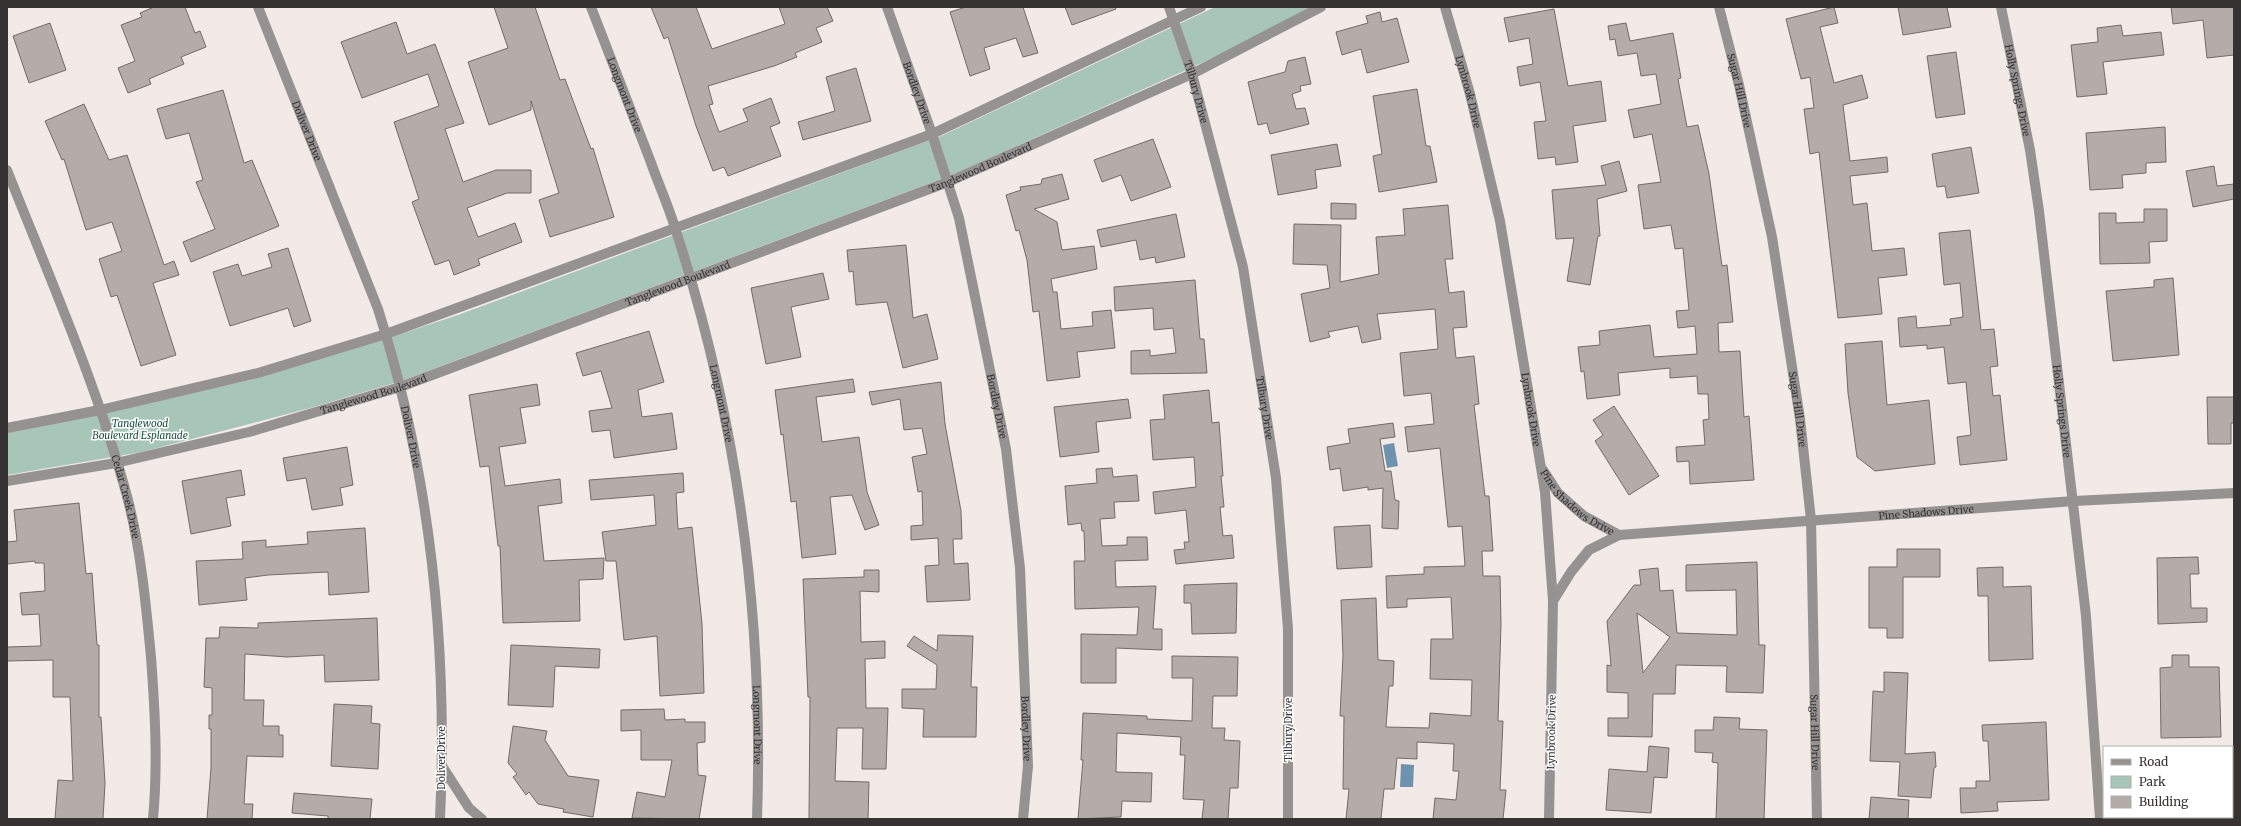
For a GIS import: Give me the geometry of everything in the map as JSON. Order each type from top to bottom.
[{"type":"street","name":"Doliver Drive","points":[[258,7],[378,309],[400,387],[428,528],[436,594],[442,766],[440,819]]},
{"type":"street","name":"Longmont Drive","points":[[591,7],[676,229],[722,397],[734,459],[743,522],[750,590],[758,716],[757,819]]},
{"type":"street","name":"Bordley Drive","points":[[887,7],[932,134],[959,218],[979,309],[1008,470],[1020,568],[1028,766],[1023,819]]},
{"type":"street","name":"Tilbury Drive","points":[[1169,7],[1192,74],[1242,267],[1276,478],[1288,629],[1288,819]]},
{"type":"street","points":[[7,428],[100,410],[258,373],[386,334],[932,134],[1201,7]]},
{"type":"street","name":"Tanglewood Boulevard","points":[[7,481],[116,462],[249,432],[400,387],[948,182],[1192,74],[1321,7]]},
{"type":"street","name":"Lynbrook Drive","points":[[1445,7],[1470,94],[1500,221],[1544,492],[1553,601],[1549,819]]},
{"type":"street","name":"Sugar Hill Drive","points":[[1719,7],[1739,85],[1772,237],[1800,419],[1810,520],[1817,819]]},
{"type":"street","name":"Holly Springs Drive","points":[[2001,7],[2030,150],[2039,211],[2074,501],[2086,616],[2100,819]]},
{"type":"street","name":"Cedar Creek Drive","points":[[7,170],[89,376],[128,500],[136,539],[147,614],[153,685],[156,779],[153,819]]},
{"type":"street","name":"Pine Shadows Drive","points":[[1540,465],[1558,493],[1563,498],[1584,516],[1619,534]]},
{"type":"street","name":"Pine Shadows Drive","points":[[1553,601],[1571,572],[1589,550],[1619,534],[2074,501],[2234,493]]},
{"type":"street","points":[[442,766],[469,808],[482,819]]},
{"type":"green space","name":"Tanglewood Boulevard Esplanade","points":[[1215,7],[1310,7],[1258,36],[1195,66],[952,175],[404,380],[314,407],[142,452],[7,475],[7,433],[250,380],[458,315],[941,136]]},
{"type":"water","points":[[1394,443],[1398,466],[1387,468],[1383,445]]},
{"type":"water","points":[[1401,764],[1414,765],[1413,787],[1400,787]]},
{"type":"building","points":[[154,7],[185,7],[195,33],[200,31],[206,47],[181,57],[184,64],[149,79],[151,84],[128,93],[118,68],[135,61],[121,25],[142,17],[140,13]]},
{"type":"building","points":[[494,7],[535,7],[560,80],[565,79],[591,149],[593,148],[614,217],[550,237],[539,200],[559,193],[531,101],[531,110],[489,125],[468,62],[508,48]]},
{"type":"building","points":[[651,7],[696,7],[712,49],[785,24],[779,7],[827,7],[833,21],[816,28],[822,42],[795,53],[797,57],[774,66],[708,86],[713,104],[709,105],[719,132],[748,121],[743,109],[771,98],[780,123],[770,127],[781,156],[728,176],[724,167],[713,171],[696,126],[668,37],[664,39]]},
{"type":"building","points":[[966,7],[1023,7],[1038,53],[1023,57],[1016,38],[984,48],[990,69],[970,76],[950,12]]},
{"type":"building","points":[[1065,7],[1115,7],[1116,9],[1072,25]]},
{"type":"building","points":[[1834,7],[1838,23],[1820,27],[1834,83],[1862,75],[1868,98],[1843,105],[1850,161],[1887,157],[1888,172],[1850,176],[1853,205],[1867,203],[1872,251],[1904,248],[1907,275],[1878,278],[1882,314],[1838,318],[1819,152],[1810,154],[1804,109],[1814,108],[1810,77],[1801,79],[1786,19]]},
{"type":"building","points":[[1898,7],[1947,7],[1951,27],[1903,35]]},
{"type":"building","points":[[2171,7],[2234,7],[2234,55],[2207,58],[2203,20],[2173,24]]},
{"type":"building","points":[[1554,9],[1568,86],[1601,81],[1606,121],[1573,126],[1578,162],[1556,165],[1555,157],[1538,159],[1534,122],[1546,121],[1540,82],[1520,86],[1517,67],[1533,64],[1529,38],[1509,42],[1504,18]]},
{"type":"building","points":[[1380,12],[1382,22],[1397,18],[1409,62],[1367,73],[1361,49],[1342,55],[1336,32],[1368,23],[1366,16]]},
{"type":"building","points":[[396,22],[407,54],[435,44],[464,123],[445,129],[463,182],[496,170],[531,170],[531,193],[507,193],[467,208],[478,237],[515,223],[522,242],[478,259],[480,265],[454,275],[449,260],[435,265],[412,202],[419,199],[394,122],[439,106],[428,74],[362,98],[341,42]]},
{"type":"building","points":[[50,23],[66,70],[29,83],[13,36]]},
{"type":"building","points":[[1626,23],[1630,41],[1673,33],[1681,78],[1678,79],[1687,127],[1698,125],[1709,174],[1722,266],[1727,265],[1733,322],[1718,323],[1719,352],[1740,351],[1744,417],[1749,416],[1754,480],[1690,484],[1689,461],[1677,462],[1676,447],[1705,445],[1703,420],[1709,419],[1708,394],[1698,394],[1697,376],[1670,378],[1670,368],[1618,373],[1620,395],[1587,399],[1584,371],[1581,372],[1578,347],[1600,345],[1599,331],[1650,325],[1654,357],[1697,354],[1695,326],[1678,328],[1676,311],[1689,310],[1683,248],[1675,249],[1671,225],[1644,229],[1638,185],[1661,182],[1652,134],[1634,138],[1628,110],[1661,104],[1656,74],[1641,76],[1637,53],[1618,56],[1615,39],[1610,40],[1608,26]]},
{"type":"building","points":[[2121,25],[2123,36],[2161,32],[2164,55],[2103,62],[2107,94],[2077,97],[2071,45],[2098,42],[2097,28]]},
{"type":"building","points":[[1956,52],[1965,114],[1936,118],[1927,56]]},
{"type":"building","points":[[1305,57],[1311,84],[1300,86],[1301,91],[1292,94],[1296,109],[1305,108],[1309,124],[1270,134],[1267,123],[1258,125],[1248,82],[1285,72],[1288,61]]},
{"type":"building","points":[[856,68],[871,121],[803,140],[798,122],[835,111],[826,77]]},
{"type":"building","points":[[1417,89],[1426,146],[1430,146],[1437,182],[1379,192],[1373,156],[1382,154],[1373,96]]},
{"type":"building","points":[[223,90],[244,163],[252,160],[279,226],[191,262],[183,242],[215,229],[196,182],[203,180],[189,133],[166,139],[157,109]]},
{"type":"building","points":[[84,104],[109,160],[127,155],[164,265],[174,261],[179,275],[153,283],[176,355],[141,366],[117,295],[111,297],[99,259],[122,251],[112,222],[86,230],[64,159],[62,160],[45,121]]},
{"type":"building","points":[[2165,127],[2166,162],[2146,163],[2146,173],[2122,175],[2123,188],[2090,190],[2086,133]]},
{"type":"building","points":[[1153,139],[1171,187],[1131,201],[1121,175],[1102,182],[1094,160]]},
{"type":"building","points":[[1337,144],[1341,166],[1315,170],[1317,188],[1278,195],[1271,155]]},
{"type":"building","points":[[1971,147],[1979,193],[1947,198],[1945,186],[1937,187],[1932,154]]},
{"type":"building","points":[[1619,161],[1627,191],[1597,199],[1600,236],[1598,236],[1590,285],[1567,281],[1574,238],[1556,239],[1552,190],[1606,185],[1601,166]]},
{"type":"building","points":[[2214,166],[2217,186],[2234,184],[2234,199],[2193,207],[2186,171]]},
{"type":"building","points":[[1062,174],[1069,199],[1034,209],[1057,222],[1062,250],[1094,246],[1097,269],[1051,279],[1053,292],[1057,292],[1061,329],[1093,326],[1092,312],[1111,310],[1115,348],[1077,352],[1080,377],[1047,381],[1039,311],[1033,312],[1027,260],[1019,230],[1016,231],[1006,195],[1021,190],[1020,187],[1041,184],[1042,179]]},
{"type":"building","points":[[1331,203],[1356,204],[1356,219],[1331,219]]},
{"type":"building","points":[[1448,205],[1453,259],[1445,259],[1449,293],[1464,291],[1467,327],[1453,328],[1456,358],[1474,356],[1479,404],[1474,405],[1485,496],[1489,496],[1493,551],[1482,551],[1483,576],[1500,576],[1501,624],[1498,721],[1503,721],[1500,790],[1506,790],[1503,819],[1433,819],[1435,798],[1456,800],[1459,771],[1453,771],[1454,744],[1417,742],[1417,759],[1397,758],[1394,789],[1384,789],[1381,819],[1346,819],[1349,789],[1343,789],[1344,716],[1340,716],[1343,656],[1341,600],[1376,598],[1378,660],[1394,661],[1393,686],[1389,686],[1386,727],[1429,728],[1430,713],[1471,716],[1472,680],[1430,679],[1431,639],[1453,639],[1451,597],[1407,599],[1407,607],[1387,608],[1386,576],[1424,574],[1424,567],[1465,566],[1462,526],[1448,527],[1440,448],[1408,452],[1405,427],[1434,424],[1431,393],[1404,396],[1400,353],[1438,349],[1435,309],[1377,314],[1381,339],[1362,343],[1358,326],[1328,332],[1330,337],[1310,342],[1301,294],[1330,288],[1327,265],[1293,264],[1294,224],[1341,225],[1340,282],[1379,274],[1376,237],[1405,235],[1403,209]]},
{"type":"building","points":[[2144,209],[2167,209],[2167,241],[2149,242],[2150,263],[2100,264],[2099,213],[2116,213],[2116,223],[2144,222]]},
{"type":"building","points":[[1176,214],[1185,257],[1156,263],[1155,257],[1140,260],[1136,240],[1101,247],[1097,230]]},
{"type":"building","points":[[1970,230],[1981,330],[1994,329],[1998,366],[1990,367],[1993,396],[2000,395],[2007,460],[1960,465],[1957,437],[1971,435],[1966,382],[1948,384],[1944,347],[1927,349],[1927,345],[1900,347],[1898,318],[1916,316],[1917,328],[1951,325],[1950,319],[1963,317],[1960,283],[1944,285],[1939,233]]},
{"type":"building","points":[[906,245],[913,318],[927,314],[938,359],[903,368],[887,302],[856,305],[853,271],[849,272],[847,250]]},
{"type":"building","points":[[288,248],[311,321],[294,327],[288,308],[230,326],[213,272],[238,264],[242,276],[272,267],[268,254]]},
{"type":"building","points":[[823,273],[829,299],[791,307],[801,357],[766,364],[751,288]]},
{"type":"building","points":[[2173,278],[2179,355],[2113,361],[2106,291],[2154,287],[2154,280]]},
{"type":"building","points":[[1195,280],[1200,339],[1204,339],[1207,373],[1131,374],[1131,351],[1150,350],[1150,356],[1176,353],[1173,328],[1154,330],[1153,308],[1115,311],[1114,287]]},
{"type":"building","points":[[649,331],[664,382],[638,390],[642,417],[672,413],[677,449],[614,458],[610,430],[592,432],[589,411],[612,408],[601,371],[583,376],[576,353]]},
{"type":"building","points":[[1882,341],[1887,405],[1929,400],[1935,464],[1875,471],[1857,457],[1848,393],[1845,344]]},
{"type":"building","points":[[853,379],[855,392],[816,397],[822,442],[859,437],[867,492],[879,525],[865,530],[852,495],[830,497],[836,554],[802,558],[796,501],[791,502],[783,434],[781,435],[775,390]]},
{"type":"building","points":[[941,382],[945,424],[961,511],[962,539],[953,539],[954,564],[968,563],[970,600],[927,602],[925,566],[939,565],[938,538],[911,540],[911,526],[923,525],[922,491],[918,492],[912,457],[927,454],[922,428],[904,430],[900,399],[872,405],[869,392]]},
{"type":"building","points":[[537,384],[540,405],[520,408],[526,443],[499,447],[505,486],[560,479],[562,503],[538,506],[544,561],[604,558],[603,579],[579,580],[580,621],[503,623],[500,546],[498,546],[489,466],[480,467],[469,395]]},
{"type":"building","points":[[1209,390],[1212,423],[1219,422],[1223,476],[1221,476],[1224,507],[1220,507],[1223,536],[1232,535],[1234,558],[1176,564],[1174,550],[1185,549],[1184,542],[1189,542],[1186,510],[1155,514],[1153,492],[1196,487],[1194,457],[1153,460],[1150,420],[1165,419],[1163,395]]},
{"type":"building","points":[[2207,397],[2234,397],[2234,423],[2231,423],[2231,444],[2208,444]]},
{"type":"building","points":[[1128,399],[1131,418],[1096,422],[1099,452],[1060,457],[1054,407]]},
{"type":"building","points":[[1614,406],[1659,476],[1629,495],[1595,441],[1603,435],[1593,420]]},
{"type":"building","points":[[1393,423],[1395,437],[1380,439],[1385,471],[1391,471],[1395,500],[1399,501],[1398,529],[1382,528],[1383,488],[1368,490],[1368,487],[1343,491],[1340,468],[1330,470],[1327,447],[1350,443],[1348,429]]},
{"type":"building","points":[[347,447],[353,485],[340,488],[343,505],[312,510],[306,478],[287,481],[283,458]]},
{"type":"building","points":[[1112,468],[1113,477],[1137,475],[1139,501],[1114,502],[1115,518],[1100,519],[1102,546],[1127,545],[1127,537],[1147,537],[1148,560],[1115,561],[1116,587],[1156,586],[1153,629],[1162,629],[1162,650],[1116,648],[1116,683],[1081,683],[1081,634],[1137,635],[1139,607],[1075,609],[1074,561],[1085,561],[1084,531],[1082,531],[1081,523],[1068,525],[1065,486],[1097,483],[1096,469]]},
{"type":"building","points":[[241,470],[245,495],[226,498],[231,526],[191,534],[182,481]]},
{"type":"building","points":[[683,473],[684,492],[676,493],[678,529],[692,527],[702,624],[704,693],[660,696],[657,636],[624,640],[616,561],[606,561],[602,532],[656,525],[654,495],[591,500],[589,480]]},
{"type":"building","points":[[79,503],[86,574],[92,573],[97,645],[99,645],[99,717],[101,717],[105,783],[103,819],[55,819],[58,780],[73,781],[70,697],[53,697],[53,660],[7,661],[7,647],[41,646],[39,614],[22,615],[20,593],[45,591],[44,563],[35,563],[35,561],[7,564],[7,542],[17,541],[14,510]]},
{"type":"building","points":[[1370,525],[1372,567],[1337,569],[1334,527]]},
{"type":"building","points":[[365,528],[369,592],[329,595],[328,572],[268,575],[245,578],[247,600],[199,605],[196,561],[243,559],[242,542],[266,540],[266,547],[308,544],[307,532]]},
{"type":"building","points":[[1897,549],[1940,549],[1940,577],[1903,577],[1903,638],[1887,638],[1887,628],[1869,628],[1869,567],[1897,567]]},
{"type":"building","points":[[2198,557],[2199,574],[2190,574],[2191,608],[2207,608],[2207,622],[2158,624],[2157,558]]},
{"type":"building","points":[[1757,562],[1759,645],[1765,645],[1763,693],[1726,692],[1727,666],[1676,665],[1675,694],[1653,694],[1652,737],[1608,736],[1608,718],[1628,718],[1628,693],[1607,692],[1607,665],[1611,666],[1607,621],[1634,585],[1641,585],[1639,570],[1658,568],[1660,591],[1673,590],[1677,633],[1737,635],[1736,590],[1686,591],[1686,565]],"holes":[[[1637,613],[1670,637],[1643,673]]]},
{"type":"building","points":[[2003,567],[2003,587],[2031,586],[2033,659],[1989,661],[1988,596],[1978,596],[1977,568]]},
{"type":"building","points":[[864,570],[879,570],[879,592],[860,591],[861,642],[885,641],[885,658],[865,659],[866,708],[888,708],[886,769],[862,769],[863,728],[837,728],[835,781],[869,782],[868,819],[809,819],[810,697],[808,697],[803,579],[864,577]]},
{"type":"building","points":[[1237,583],[1236,633],[1192,634],[1191,603],[1184,603],[1184,585]]},
{"type":"building","points":[[377,618],[379,680],[325,682],[324,655],[287,657],[245,654],[244,700],[264,700],[263,726],[279,726],[279,735],[283,735],[283,757],[247,756],[244,804],[253,804],[252,819],[207,819],[211,768],[211,729],[209,729],[209,715],[212,715],[212,688],[204,687],[206,638],[219,638],[220,627],[258,628],[258,623]]},
{"type":"building","points":[[938,635],[973,636],[971,687],[977,687],[976,737],[923,737],[924,709],[902,708],[902,689],[936,689],[937,665],[907,646],[914,636],[937,651]]},
{"type":"building","points":[[511,645],[600,649],[599,668],[555,666],[553,707],[508,705]]},
{"type":"building","points":[[2172,655],[2189,655],[2189,667],[2219,667],[2221,737],[2161,738],[2160,668],[2172,667]]},
{"type":"building","points":[[1172,656],[1238,657],[1237,696],[1213,696],[1212,728],[1225,728],[1224,740],[1240,741],[1238,788],[1230,788],[1228,819],[1202,819],[1204,800],[1183,799],[1185,755],[1180,755],[1181,737],[1117,733],[1116,772],[1152,773],[1151,802],[1122,801],[1121,817],[1078,819],[1083,760],[1081,760],[1083,713],[1147,716],[1147,719],[1192,721],[1193,678],[1172,678]]},
{"type":"building","points":[[1884,672],[1908,673],[1905,754],[1935,752],[1936,767],[1934,768],[1931,798],[1898,796],[1900,762],[1870,761],[1873,691],[1884,692]]},
{"type":"building","points":[[334,704],[372,706],[371,723],[380,724],[378,769],[331,766]]},
{"type":"building","points":[[664,709],[665,720],[685,719],[685,722],[705,722],[705,742],[697,743],[698,775],[706,776],[699,819],[632,818],[637,792],[665,797],[672,760],[641,760],[641,730],[621,731],[621,710]]},
{"type":"building","points":[[1714,717],[1740,718],[1739,729],[1767,730],[1764,819],[1716,819],[1718,763],[1712,762],[1713,753],[1695,752],[1695,730],[1713,730]]},
{"type":"building","points":[[2046,722],[2049,800],[1997,802],[1998,811],[1961,813],[1960,788],[1976,788],[1976,781],[1990,781],[1988,741],[1983,741],[1982,725]]},
{"type":"building","points":[[513,726],[547,731],[545,740],[568,776],[599,780],[593,817],[563,812],[564,809],[538,804],[529,792],[526,795],[513,777],[517,774],[508,763]]},
{"type":"building","points":[[1649,746],[1669,748],[1667,778],[1654,777],[1651,813],[1606,810],[1609,769],[1647,772]]},
{"type":"building","points":[[294,793],[372,799],[370,819],[328,819],[328,816],[292,813]]},
{"type":"building","points":[[1871,797],[1909,800],[1908,819],[1869,819]]}]
